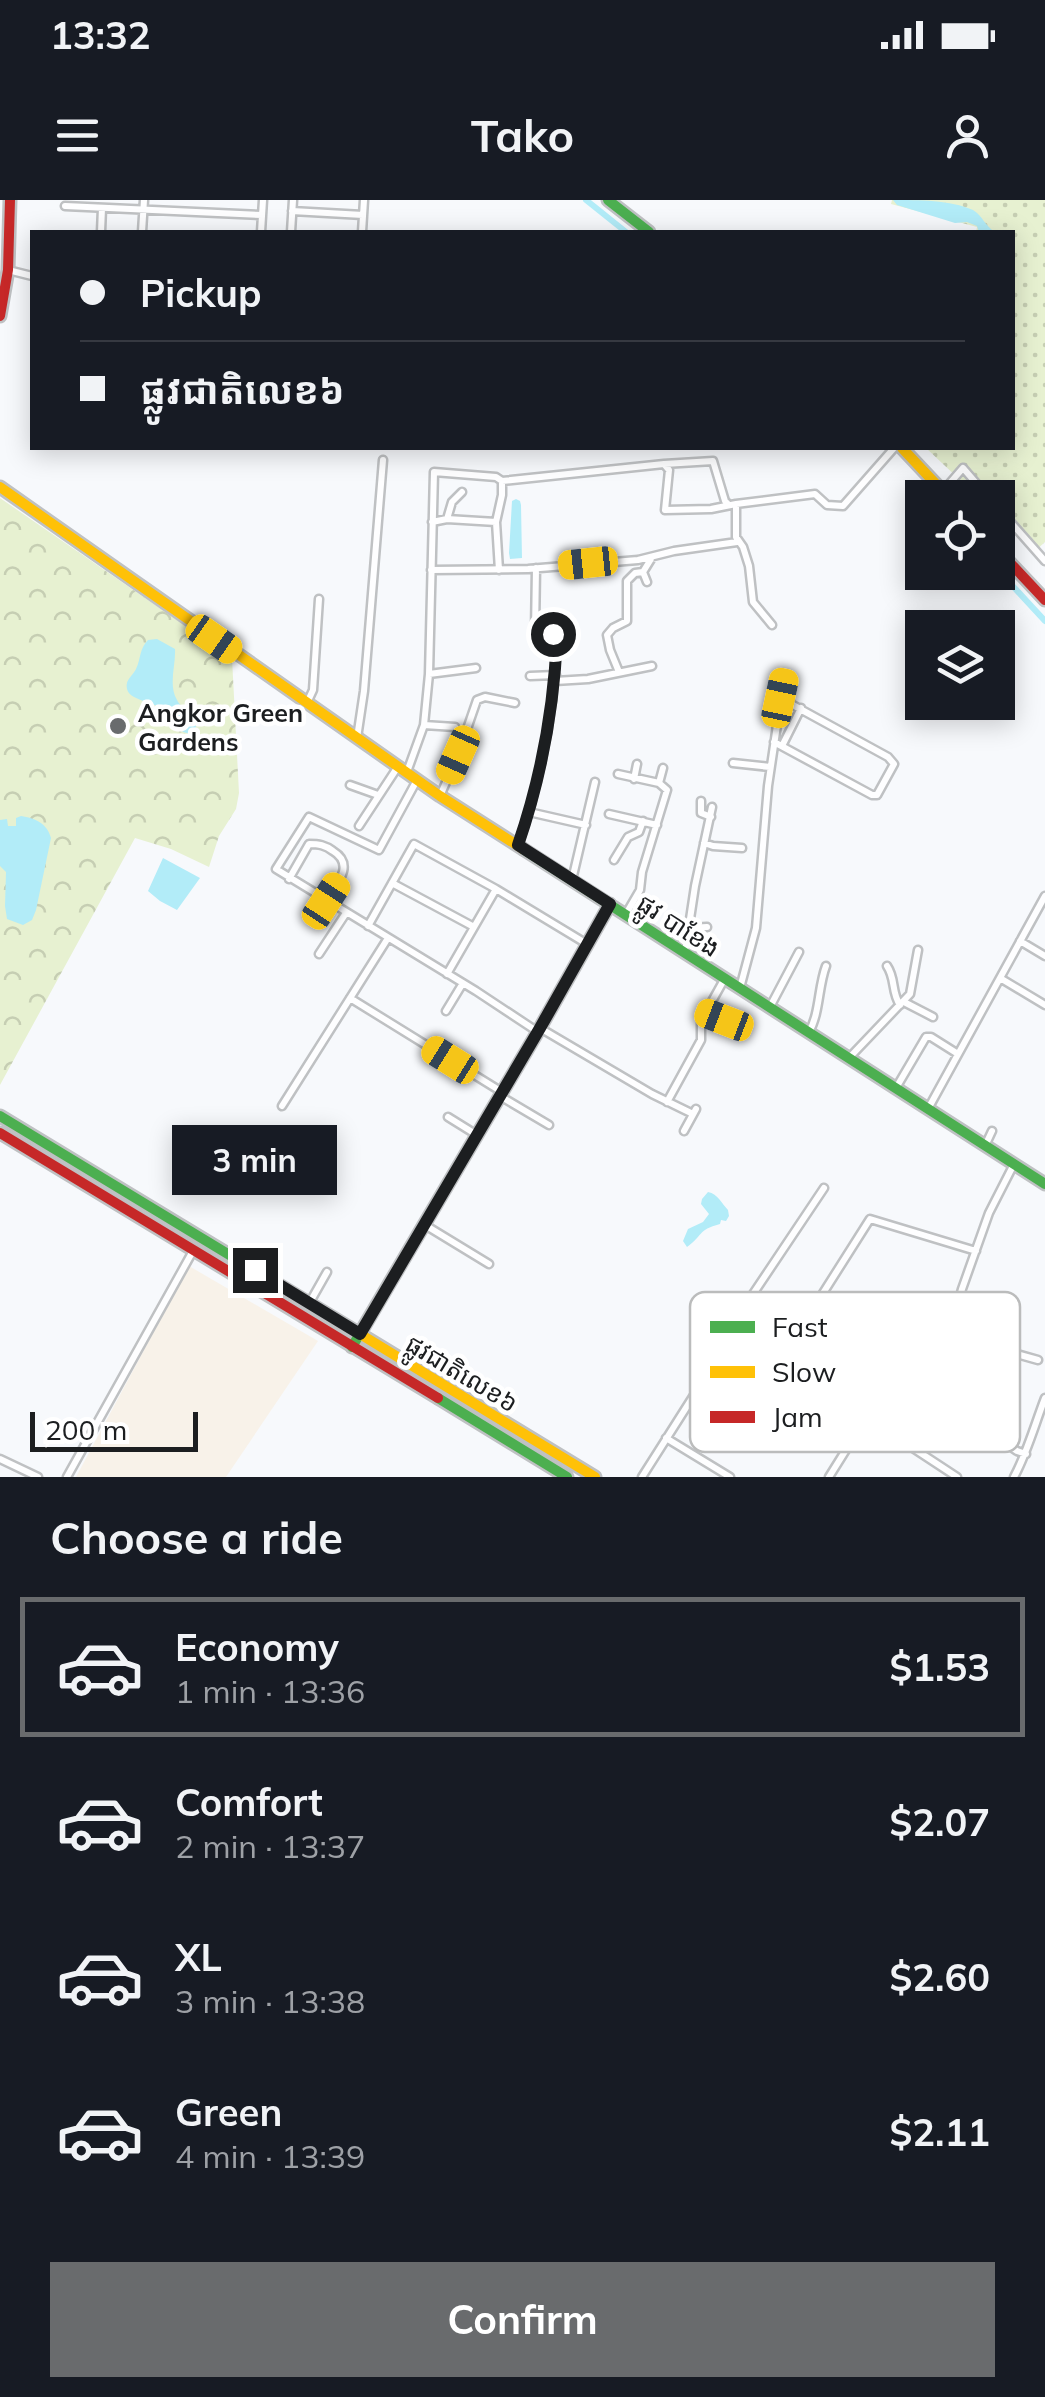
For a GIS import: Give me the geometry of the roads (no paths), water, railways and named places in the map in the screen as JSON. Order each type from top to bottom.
[{"type":"main road","points":[[0,316],[8,270],[4,229],[10,200]]},
{"type":"main road","points":[[608,200],[646,230]]},
{"type":"main road","points":[[904,450],[931,480]]},
{"type":"main road","name":"ផ្លូវ បាខែង","points":[[0,487],[407,774],[1045,1184]]},
{"type":"main road","points":[[1015,568],[1045,600]]},
{"type":"main road","points":[[352,1347],[610,904]]},
{"type":"main road","name":"ផ្លូវជាតិលេខ៦","points":[[0,1116],[595,1477]]},
{"type":"main road","name":"ផ្លូវជាតិលេខ៦","points":[[0,1134],[567,1477]]},
{"type":"street","points":[[142,230],[144,200]]},
{"type":"street","points":[[261,230],[263,200]]},
{"type":"street","points":[[291,230],[292,200]]},
{"type":"street","points":[[362,230],[364,200]]},
{"type":"street","points":[[65,206],[262,214]]},
{"type":"street","points":[[101,230],[102,208]]},
{"type":"street","points":[[292,210],[363,215]]},
{"type":"street","points":[[8,270],[30,276]]},
{"type":"street","points":[[664,464],[669,470],[665,510],[711,509],[815,494],[826,506],[842,506],[892,450]]},
{"type":"street","points":[[357,739],[383,460]]},
{"type":"street","points":[[684,1131],[694,1112],[667,1102],[539,1030],[279,873],[276,867],[308,817],[379,850],[424,726],[434,472],[496,477],[502,481],[713,461],[725,501],[733,504]]},
{"type":"street","points":[[954,480],[962,468],[973,480]]},
{"type":"street","points":[[500,570],[496,522],[502,481]]},
{"type":"street","points":[[447,519],[452,502],[462,492]]},
{"type":"street","points":[[733,504],[738,542],[750,566],[753,602],[772,626]]},
{"type":"street","points":[[432,522],[496,522]]},
{"type":"street","points":[[1015,527],[1045,561]]},
{"type":"street","points":[[431,570],[500,570],[651,558],[738,542]]},
{"type":"street","points":[[619,672],[607,635],[627,621],[627,581],[643,572],[651,558]]},
{"type":"street","points":[[518,845],[529,812],[556,678],[557,636],[535,632],[536,568]]},
{"type":"street","points":[[643,572],[647,582]]},
{"type":"street","points":[[306,704],[313,690],[319,599]]},
{"type":"street","points":[[530,676],[588,678],[652,666]]},
{"type":"street","points":[[429,674],[476,668]]},
{"type":"street","points":[[740,988],[754,943],[770,766],[784,678]]},
{"type":"street","points":[[440,796],[477,700],[484,697],[514,703]]},
{"type":"street","points":[[774,742],[872,795],[877,795],[894,764],[888,757],[780,698]]},
{"type":"street","points":[[782,746],[801,708]]},
{"type":"street","points":[[424,726],[455,727]]},
{"type":"street","points":[[733,763],[770,766]]},
{"type":"street","points":[[634,779],[637,764]]},
{"type":"street","points":[[658,783],[663,768]]},
{"type":"street","points":[[358,826],[378,795],[407,774]]},
{"type":"street","points":[[618,774],[658,783],[667,790],[642,883],[626,914]]},
{"type":"street","points":[[572,880],[595,782]]},
{"type":"street","points":[[350,785],[378,795]]},
{"type":"street","points":[[700,801],[701,812],[711,816]]},
{"type":"street","points":[[685,952],[712,807]]},
{"type":"street","points":[[529,812],[586,825]]},
{"type":"street","points":[[609,814],[657,825]]},
{"type":"street","points":[[614,860],[628,837],[639,832],[643,821]]},
{"type":"street","points":[[704,843],[742,848]]},
{"type":"street","points":[[289,879],[309,844],[320,844],[336,852],[345,869],[326,901]]},
{"type":"street","points":[[368,926],[414,844],[587,944]]},
{"type":"street","points":[[392,883],[474,927]]},
{"type":"street","points":[[447,974],[496,889]]},
{"type":"street","points":[[928,1109],[1045,896]]},
{"type":"street","points":[[319,954],[346,913]]},
{"type":"street","points":[[690,928],[707,928]]},
{"type":"street","points":[[282,1106],[388,938]]},
{"type":"street","points":[[1020,941],[1045,956]]},
{"type":"street","points":[[849,1058],[912,990],[918,950]]},
{"type":"street","points":[[770,1007],[800,952]]},
{"type":"street","points":[[809,1032],[826,966]]},
{"type":"street","points":[[887,966],[893,976],[894,994],[902,1003],[933,1017]]},
{"type":"street","points":[[667,1102],[701,1040],[701,1020],[725,978]]},
{"type":"street","points":[[1000,978],[1045,1005]]},
{"type":"street","points":[[446,1011],[462,983]]},
{"type":"street","points":[[350,998],[548,1125]]},
{"type":"street","points":[[705,1012],[738,1031]]},
{"type":"street","points":[[896,1088],[926,1037],[958,1054]]},
{"type":"street","points":[[448,1117],[477,1136]]},
{"type":"street","points":[[985,1146],[992,1131]]},
{"type":"street","points":[[963,1292],[993,1202],[1014,1164]]},
{"type":"street","points":[[754,1292],[824,1188]]},
{"type":"street","points":[[824,1292],[870,1218],[976,1251]]},
{"type":"street","points":[[424,1224],[489,1264]]},
{"type":"street","points":[[67,1477],[200,1238]]},
{"type":"street","points":[[309,1303],[327,1272]]},
{"type":"street","points":[[1020,1354],[1038,1360]]},
{"type":"street","points":[[1014,1477],[1045,1398]]},
{"type":"street","points":[[642,1477],[690,1401]]},
{"type":"street","points":[[666,1438],[730,1477]]},
{"type":"street","points":[[1020,1451],[1026,1454]]},
{"type":"street","points":[[834,1475],[847,1452]]},
{"type":"street","points":[[917,1452],[958,1477]]},
{"type":"street","points":[[0,1459],[38,1477]]},
{"type":"water","points":[[893,200],[934,201],[964,207],[976,212],[993,230],[978,230],[967,222],[955,223],[897,205]]},
{"type":"water","points":[[516,499],[521,505],[522,558],[510,559],[512,501]]},
{"type":"water","points":[[157,639],[175,649],[174,694],[195,719],[192,734],[182,731],[163,710],[134,697],[127,689],[145,643]]},
{"type":"water","points":[[16,818],[40,822],[51,838],[36,910],[32,920],[23,925],[7,919],[6,872],[0,866],[0,820],[7,819],[8,826],[16,826]]},
{"type":"water","points":[[163,858],[200,878],[177,910],[148,891]]},
{"type":"water","points":[[708,1192],[720,1200],[729,1216],[687,1247],[683,1241],[688,1229],[703,1222],[709,1214],[701,1204]]},
{"type":"waterway","points":[[586,200],[624,230]]},
{"type":"waterway","points":[[1015,588],[1045,621]]},
{"type":"place","name":"Angkor Green Gardens","points":[[118,726]]}]
